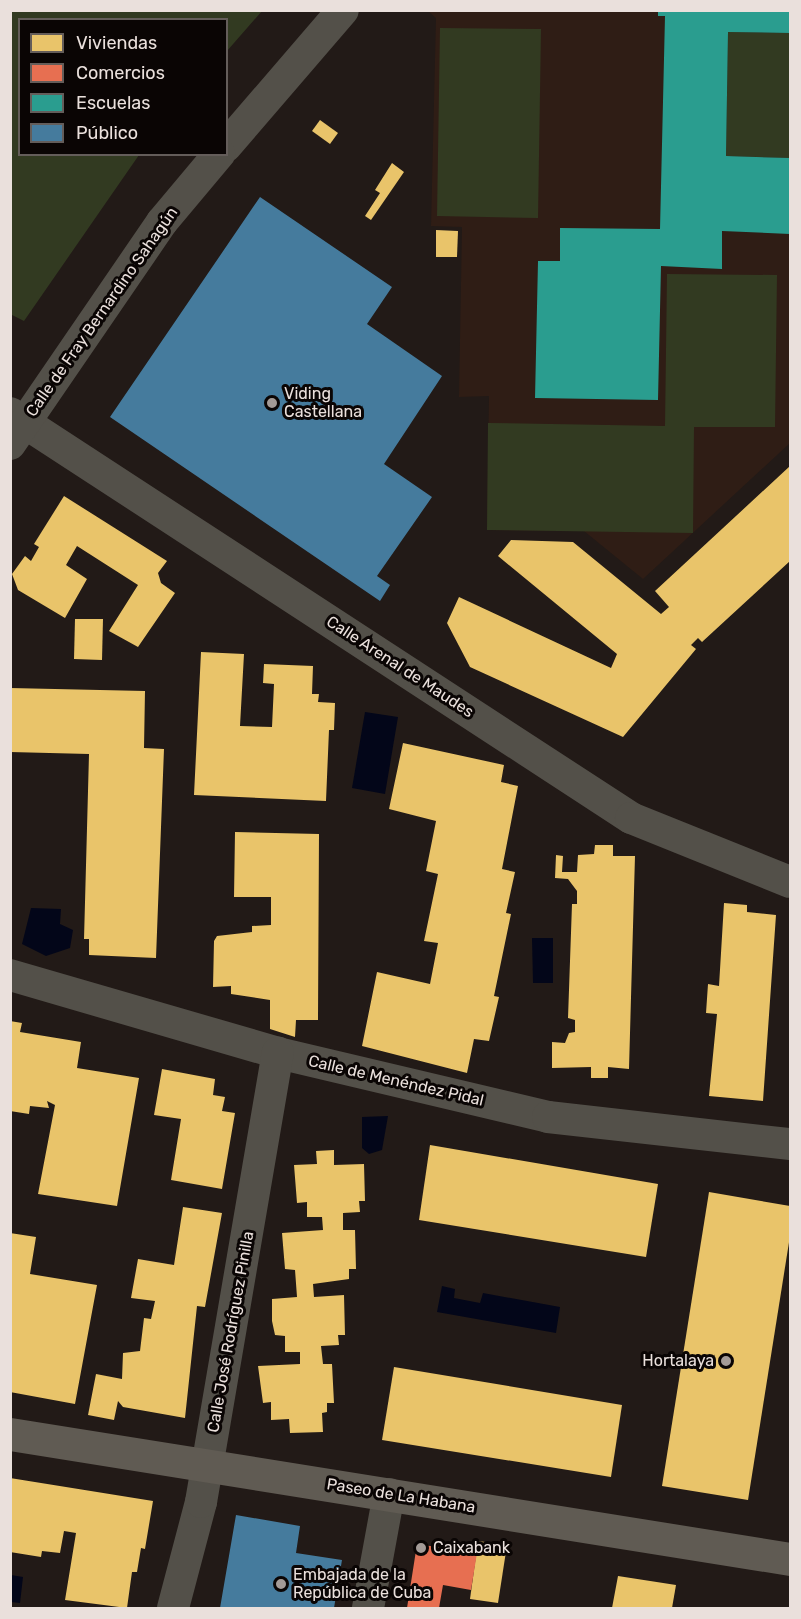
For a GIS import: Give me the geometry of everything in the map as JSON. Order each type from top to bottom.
[{"type":"street","points":[[228,144],[343,10]]},
{"type":"street","name":"Calle de Fray Bernardino Sahagún","points":[[15,426],[162,222],[217,156]]},
{"type":"street","name":"Calle Arenal de Maudes","points":[[15,426],[632,818],[790,882]]},
{"type":"street","name":"Calle de Menéndez Pidal","points":[[10,975],[278,1053],[548,1117],[790,1144]]},
{"type":"street","name":"Calle José Rodríguez Pinilla","points":[[173,1608],[208,1466],[278,1053]]},
{"type":"street","name":"Paseo de La Habana","points":[[10,1434],[790,1559]]},
{"type":"street","points":[[368,1608],[389,1494]]},
{"type":"shaded area","points":[[428,11],[790,11],[790,443],[643,579],[584,531],[487,530],[489,396],[459,397],[462,227],[431,226],[436,18]]},
{"type":"green space","points":[[11,10],[262,11],[228,50],[228,18],[18,18],[18,156],[138,156],[24,321],[10,314]]},
{"type":"green space","points":[[440,28],[541,29],[538,218],[437,216]]},
{"type":"green space","points":[[728,32],[790,33],[790,158],[726,156]]},
{"type":"green space","points":[[667,274],[777,275],[775,427],[694,427],[693,533],[487,530],[488,423],[665,426]]},
{"type":"water","points":[[365,712],[398,717],[385,794],[352,788]]},
{"type":"water","points":[[31,908],[61,909],[60,924],[73,930],[70,948],[46,956],[22,944]]},
{"type":"water","points":[[532,938],[553,938],[553,983],[533,983]]},
{"type":"water","points":[[388,1116],[382,1150],[369,1154],[362,1148],[362,1117]]},
{"type":"water","points":[[442,1286],[455,1289],[454,1298],[480,1303],[483,1293],[560,1307],[556,1333],[437,1312]]},
{"type":"water","points":[[11,1575],[23,1577],[20,1603],[11,1602]]},
{"type":"building: Viviendas","points":[[320,120],[338,133],[330,144],[312,131]]},
{"type":"building: Viviendas","points":[[392,163],[404,172],[371,220],[365,216],[380,193],[375,190]]},
{"type":"building: Viviendas","points":[[436,230],[458,231],[457,257],[436,257]]},
{"type":"building: Viviendas","points":[[790,466],[790,561],[702,642],[698,638],[691,645],[696,649],[623,737],[470,667],[447,623],[459,597],[611,668],[617,654],[498,556],[511,540],[573,542],[661,614],[669,607],[655,591]]},
{"type":"building: Viviendas","points":[[64,496],[167,561],[158,573],[161,583],[175,593],[138,647],[109,631],[138,585],[77,546],[66,565],[87,579],[65,618],[18,590],[12,574],[25,556],[31,561],[39,547],[34,544]]},
{"type":"building: Viviendas","points":[[75,619],[103,619],[102,660],[74,659]]},
{"type":"building: Viviendas","points":[[201,652],[244,654],[240,726],[272,727],[274,684],[263,683],[264,664],[313,666],[312,694],[319,694],[318,702],[335,703],[334,730],[329,730],[326,801],[194,795]]},
{"type":"building: Viviendas","points":[[10,688],[145,691],[144,748],[164,749],[156,958],[89,955],[89,939],[84,939],[89,754],[10,752]]},
{"type":"building: Viviendas","points":[[403,743],[504,765],[501,782],[518,786],[502,869],[515,872],[506,913],[511,914],[494,996],[499,997],[489,1041],[474,1039],[467,1073],[362,1046],[377,972],[430,984],[438,943],[424,941],[438,874],[426,871],[436,821],[389,809]]},
{"type":"building: Viviendas","points":[[235,832],[319,834],[318,1020],[296,1020],[295,1037],[270,1029],[270,1000],[231,994],[231,986],[213,987],[214,941],[217,936],[252,932],[252,926],[271,925],[271,897],[234,897]]},
{"type":"building: Viviendas","points":[[595,845],[613,845],[613,856],[635,856],[629,1069],[608,1067],[608,1078],[591,1078],[591,1067],[552,1068],[552,1042],[565,1043],[569,1033],[575,1032],[575,1020],[568,1018],[572,904],[577,904],[577,891],[568,879],[555,878],[556,855],[563,856],[562,872],[577,872],[578,855],[594,854]]},
{"type":"building: Viviendas","points":[[724,903],[747,905],[747,912],[776,915],[763,1101],[709,1096],[717,1014],[706,1013],[708,984],[719,986]]},
{"type":"building: Viviendas","points":[[10,1021],[22,1023],[20,1032],[81,1042],[77,1068],[139,1078],[117,1206],[38,1194],[55,1105],[47,1101],[49,1108],[30,1106],[29,1114],[10,1111]]},
{"type":"building: Viviendas","points":[[162,1069],[215,1079],[213,1095],[225,1097],[222,1111],[235,1113],[222,1189],[171,1180],[181,1119],[154,1115]]},
{"type":"building: Viviendas","points":[[430,1145],[658,1184],[646,1257],[419,1220]]},
{"type":"building: Viviendas","points":[[334,1150],[334,1165],[364,1164],[365,1201],[359,1201],[360,1212],[343,1213],[343,1230],[355,1230],[356,1269],[349,1269],[349,1279],[313,1284],[314,1297],[344,1295],[345,1335],[338,1335],[339,1345],[321,1346],[323,1364],[332,1364],[334,1403],[327,1403],[327,1412],[322,1413],[323,1432],[290,1433],[289,1419],[271,1420],[271,1402],[263,1403],[258,1366],[300,1364],[300,1352],[285,1352],[285,1336],[275,1335],[272,1321],[272,1299],[297,1297],[295,1270],[285,1269],[282,1233],[323,1230],[322,1217],[307,1217],[307,1202],[297,1203],[294,1165],[317,1164],[316,1151]]},
{"type":"building: Viviendas","name":"Hortalaya","points":[[709,1192],[790,1206],[790,1236],[748,1500],[662,1486]]},
{"type":"building: Viviendas","points":[[183,1207],[222,1213],[205,1307],[197,1306],[185,1418],[123,1407],[118,1401],[114,1420],[88,1415],[96,1374],[122,1379],[123,1353],[140,1351],[144,1318],[151,1319],[155,1301],[131,1298],[138,1259],[174,1265]]},
{"type":"building: Viviendas","points":[[10,1233],[36,1237],[30,1274],[97,1285],[75,1404],[10,1392]]},
{"type":"building: Viviendas","points":[[394,1367],[622,1405],[611,1477],[382,1440]]},
{"type":"building: Viviendas","points":[[10,1478],[153,1501],[145,1549],[141,1548],[137,1572],[132,1572],[127,1608],[65,1600],[76,1533],[64,1531],[60,1553],[42,1551],[41,1557],[10,1552]]},
{"type":"building: Viviendas","points":[[478,1541],[507,1545],[498,1603],[470,1599]]},
{"type":"building: Viviendas","points":[[618,1576],[676,1585],[672,1608],[612,1608]]},
{"type":"building: Comercios","points":[[417,1544],[477,1553],[471,1590],[443,1585],[439,1608],[407,1608]]},
{"type":"building: Escuelas","points":[[658,10],[790,10],[790,33],[728,32],[726,156],[790,158],[790,234],[722,231],[722,269],[661,266],[658,400],[535,398],[538,261],[560,261],[560,228],[660,229],[665,16],[658,16]]},
{"type":"building: Público","name":"Viding Castellana","points":[[260,197],[392,287],[367,324],[442,376],[384,464],[432,497],[377,576],[390,585],[380,601],[110,417]]},
{"type":"building: Público","name":"Embajada de la República de Cuba","points":[[236,1515],[300,1526],[296,1553],[342,1560],[334,1608],[220,1608]]},
{"type":"place","name":"Viding Castellana","points":[[272,403]]},
{"type":"place","name":"Hortalaya","points":[[726,1361]]},
{"type":"place","name":"Caixabank","points":[[421,1548]]},
{"type":"place","name":"Embajada de la República de Cuba","points":[[281,1584]]}]
